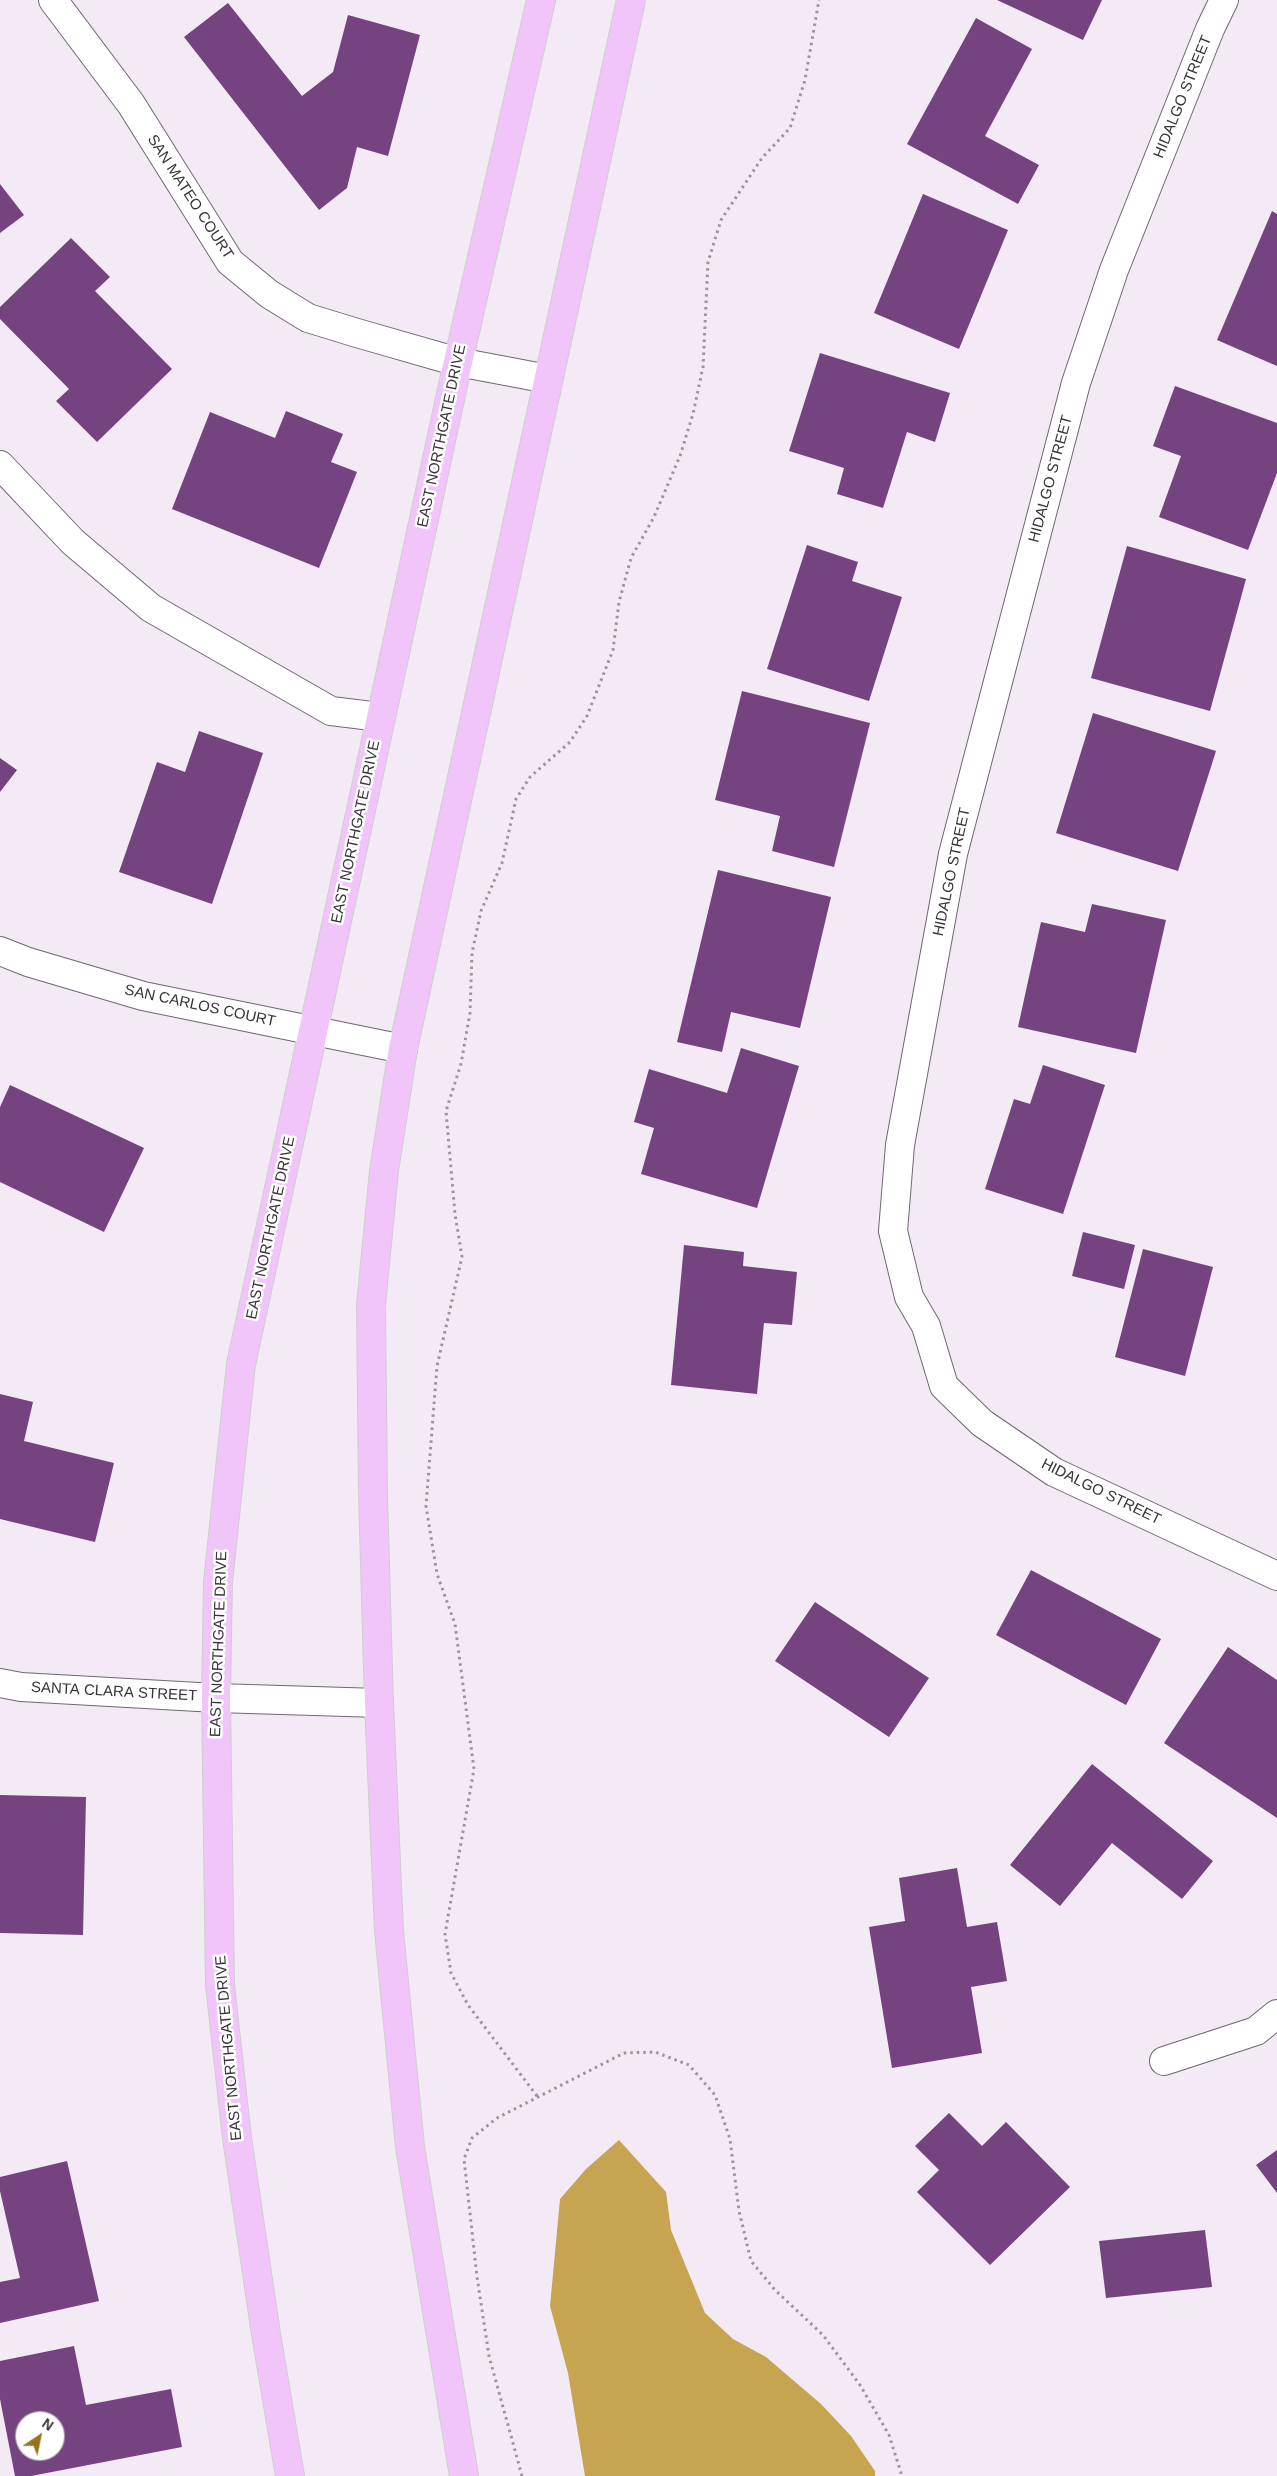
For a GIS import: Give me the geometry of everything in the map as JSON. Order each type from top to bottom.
[{"type":"main road","name":"EAST NORTHGATE DRIVE","points":[[290,2476],[266,2334],[237,2138],[220,1985],[216,1698],[218,1582],[241,1364],[458,362],[541,0]]},
{"type":"main road","points":[[464,2476],[410,2147],[389,1930],[379,1703],[373,1496],[372,1305],[384,1171],[403,1050],[631,0]]},
{"type":"street","name":"SAN MATEO COURT","points":[[53,0],[131,104],[230,262],[269,294],[308,318],[458,362],[548,380]]},
{"type":"street","name":"HIDALGO STREET","points":[[1224,0],[1114,270],[1074,393],[953,854],[900,1145],[893,1231],[909,1297],[926,1326],[944,1386],[982,1423],[1054,1472],[1277,1576]]},
{"type":"street","points":[[0,465],[73,542],[151,608],[331,712],[380,717]]},
{"type":"street","name":"SAN CARLOS COURT","points":[[0,951],[28,962],[143,996],[403,1050]]},
{"type":"street","name":"SANTA CLARA STREET","points":[[0,1683],[21,1686],[216,1698],[379,1703]]},
{"type":"street","points":[[1164,2061],[1256,2031],[1277,2014]]},
{"type":"path","points":[[537,2096],[468,2005],[452,1973],[445,1934],[474,1769],[455,1624],[437,1574],[426,1506],[437,1366],[462,1257],[455,1214],[446,1112],[461,1064],[470,1013],[472,953],[481,911],[502,863],[516,799],[530,776],[570,742],[587,716],[613,650],[619,602],[631,558],[654,517],[680,456],[693,414],[703,367],[708,262],[721,220],[762,158],[790,128],[805,80],[819,0]]},
{"type":"path","points":[[522,2476],[489,2356],[477,2277],[464,2159],[472,2138],[497,2118],[624,2053],[655,2052],[689,2065],[716,2095],[730,2139],[739,2210],[751,2261],[775,2290],[823,2335],[860,2384],[889,2435],[902,2476]]},
{"type":"shaded area","points":[[619,2140],[666,2192],[671,2230],[705,2313],[733,2339],[766,2357],[821,2404],[851,2436],[875,2471],[875,2476],[585,2476],[568,2373],[550,2306],[560,2199],[586,2169]]},
{"type":"building","points":[[997,0],[1102,0],[1083,40]]},
{"type":"building","points":[[228,3],[302,96],[333,72],[348,15],[420,35],[388,156],[357,147],[347,188],[319,210],[184,37]]},
{"type":"building","points":[[976,18],[1032,49],[985,136],[1039,165],[1018,204],[907,144]]},
{"type":"building","points":[[0,184],[24,215],[0,233]]},
{"type":"building","points":[[923,194],[1008,230],[959,349],[874,313]]},
{"type":"building","points":[[1272,211],[1277,214],[1277,366],[1217,340]]},
{"type":"building","points":[[71,238],[110,277],[95,291],[172,369],[97,442],[56,401],[69,389],[0,319],[0,307]]},
{"type":"building","points":[[820,353],[950,393],[935,442],[907,432],[883,508],[837,494],[844,468],[789,451]]},
{"type":"building","points":[[1175,386],[1277,423],[1277,473],[1248,550],[1159,517],[1181,456],[1153,446]]},
{"type":"building","points":[[286,411],[343,434],[331,462],[357,472],[319,568],[172,509],[210,412],[275,438]]},
{"type":"building","points":[[807,545],[858,562],[852,581],[902,597],[869,701],[767,669]]},
{"type":"building","points":[[1127,546],[1246,579],[1210,711],[1091,678]]},
{"type":"building","points":[[742,691],[870,723],[834,867],[772,851],[780,816],[715,800]]},
{"type":"building","points":[[1093,713],[1216,751],[1178,871],[1056,833]]},
{"type":"building","points":[[199,731],[263,753],[212,904],[119,872],[157,762],[185,772]]},
{"type":"building","points":[[0,758],[17,770],[0,792]]},
{"type":"building","points":[[718,870],[831,897],[800,1028],[731,1012],[722,1052],[677,1042]]},
{"type":"building","points":[[1092,904],[1166,920],[1136,1053],[1018,1027],[1041,922],[1085,932]]},
{"type":"building","points":[[741,1048],[799,1066],[757,1208],[641,1174],[654,1128],[634,1122],[649,1069],[727,1093]]},
{"type":"building","points":[[1043,1065],[1105,1085],[1063,1214],[985,1189],[1014,1099],[1030,1104]]},
{"type":"building","points":[[10,1085],[144,1148],[104,1232],[0,1182],[0,1107]]},
{"type":"building","points":[[1083,1232],[1135,1245],[1124,1289],[1072,1276]]},
{"type":"building","points":[[684,1245],[744,1252],[743,1266],[797,1272],[792,1325],[764,1323],[757,1394],[671,1385]]},
{"type":"building","points":[[1143,1249],[1213,1267],[1185,1376],[1115,1357]]},
{"type":"building","points":[[0,1394],[33,1402],[24,1441],[114,1463],[95,1542],[0,1519]]},
{"type":"building","points":[[1031,1570],[1161,1639],[1126,1705],[996,1635]]},
{"type":"building","points":[[815,1602],[929,1678],[889,1737],[775,1661]]},
{"type":"building","points":[[1228,1647],[1277,1680],[1277,1818],[1164,1743]]},
{"type":"building","points":[[1092,1764],[1213,1861],[1182,1899],[1112,1843],[1060,1906],[1010,1865]]},
{"type":"building","points":[[0,1795],[86,1797],[83,1935],[0,1933]]},
{"type":"building","points":[[957,1868],[967,1927],[997,1922],[1007,1981],[971,1987],[982,2053],[892,2068],[869,1927],[905,1921],[899,1878]]},
{"type":"building","points":[[949,2113],[982,2146],[1006,2122],[1070,2187],[990,2265],[917,2192],[939,2170],[915,2146]]},
{"type":"building","points":[[1277,2150],[1277,2193],[1256,2165]]},
{"type":"building","points":[[67,2161],[99,2301],[0,2323],[0,2282],[20,2278],[0,2191],[0,2177]]},
{"type":"building","points":[[1205,2230],[1212,2287],[1106,2298],[1099,2241]]},
{"type":"building","points":[[74,2346],[86,2405],[171,2389],[182,2447],[31,2476],[15,2476],[0,2399],[0,2361]]}]
